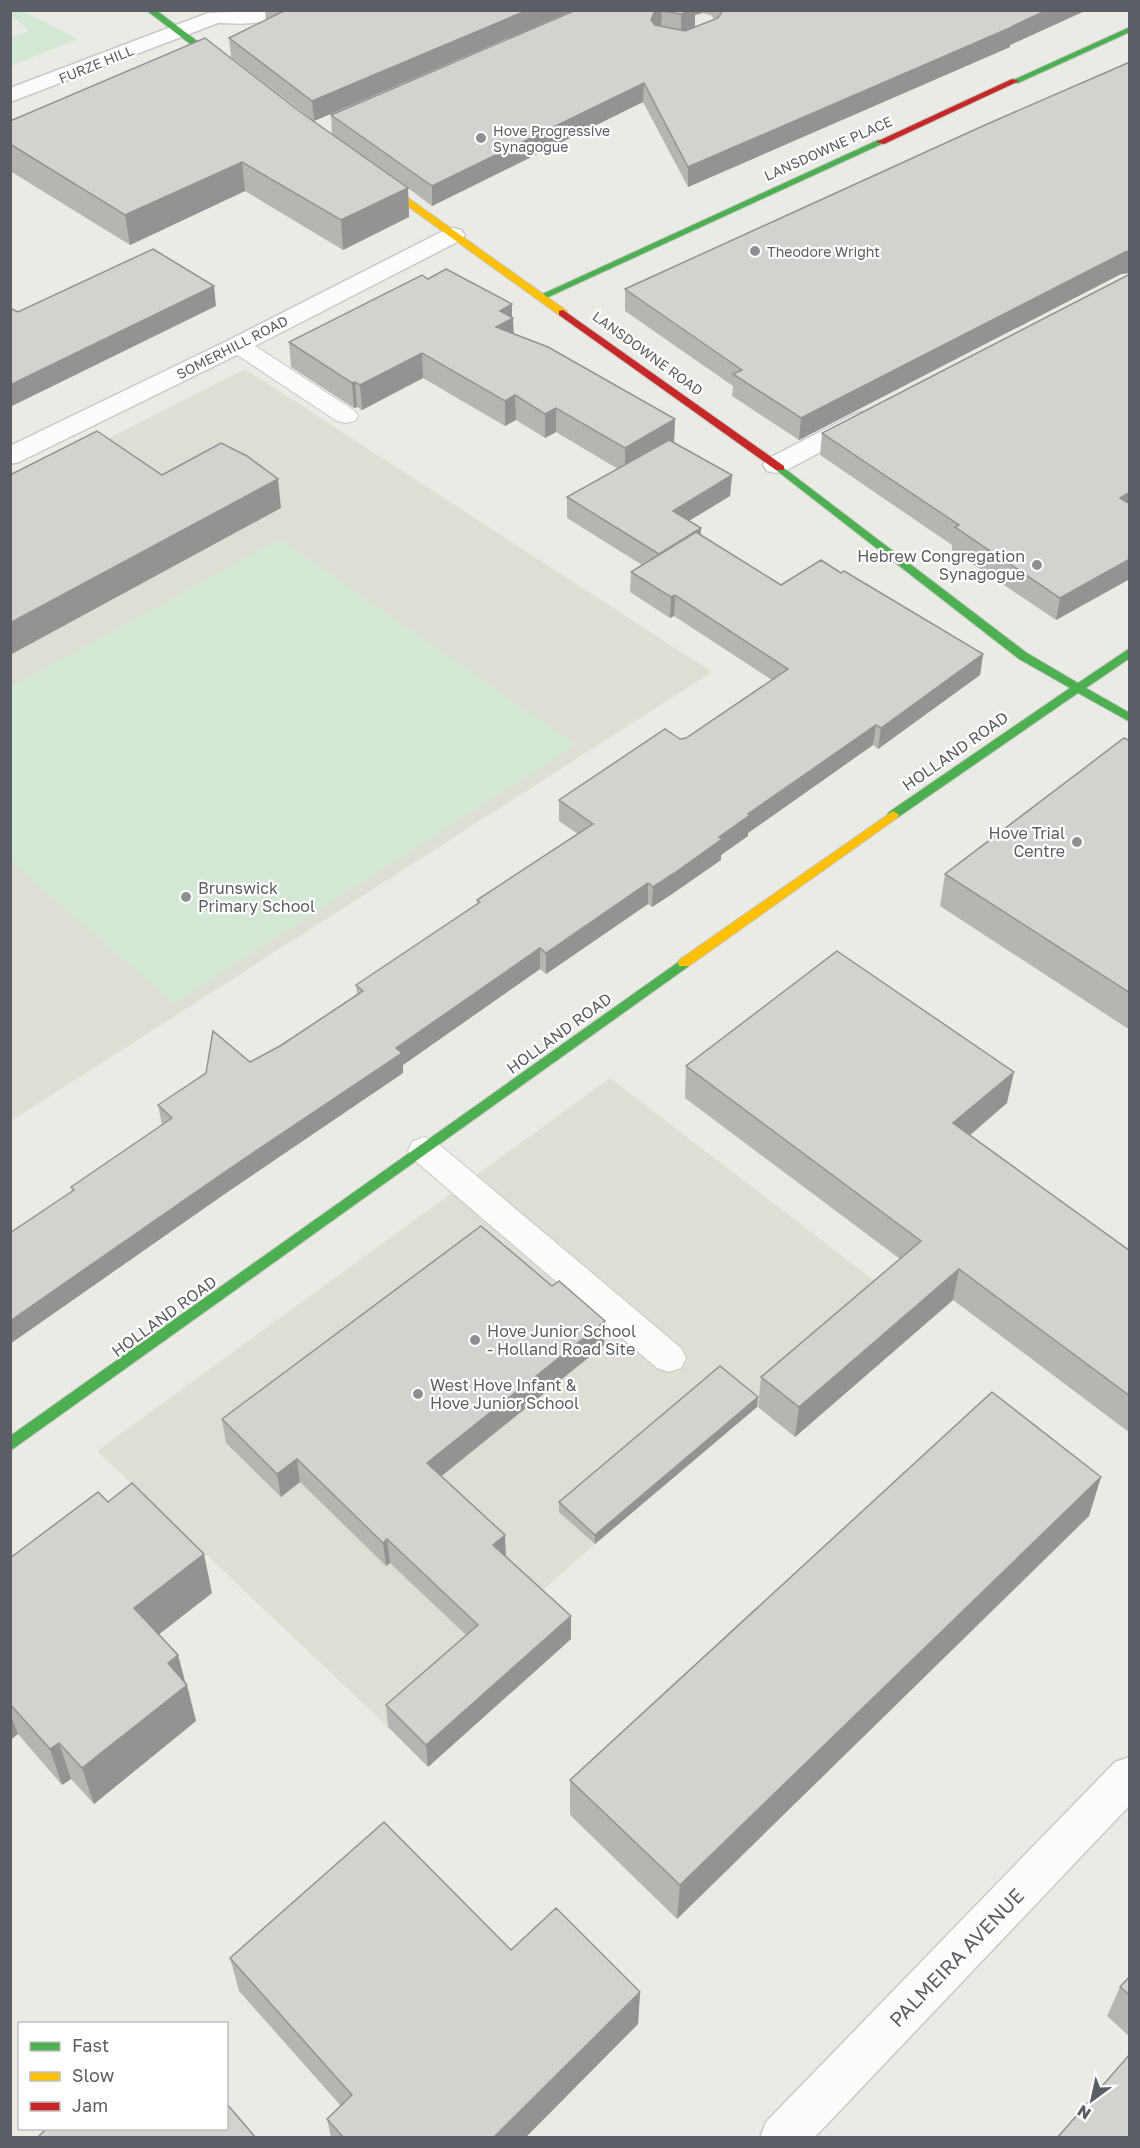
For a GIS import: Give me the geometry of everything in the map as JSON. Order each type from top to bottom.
[{"type":"street","points":[[150,10],[246,82]]},
{"type":"street","points":[[217,14],[253,17],[269,10]]},
{"type":"street","name":"FURZE HILL","points":[[10,96],[181,31],[217,14]]},
{"type":"street","name":"LANSDOWNE PLACE","points":[[541,297],[1130,29]]},
{"type":"street","name":"LANSDOWNE ROAD","points":[[359,167],[776,465],[1023,656],[1130,718]]},
{"type":"street","name":"SOMERHILL ROAD","points":[[10,456],[238,345],[453,235]]},
{"type":"street","points":[[776,465],[880,411]]},
{"type":"street","name":"HOLLAND ROAD","points":[[10,1445],[826,861],[1130,652]]},
{"type":"street","name":"PALMEIRA AVENUE","points":[[783,2138],[1130,1776]]},
{"type":"lane","points":[[238,345],[346,416]]},
{"type":"lane","points":[[424,1150],[669,1358]]},
{"type":"shaded area","name":"Brunswick Primary School","points":[[245,369],[712,672],[11,1121],[11,488]]},
{"type":"shaded area","points":[[610,1078],[889,1292],[595,1544],[388,1727],[97,1451]]},
{"type":"green space","points":[[11,10],[23,11],[78,39],[11,66],[11,37],[29,31],[11,15]]},
{"type":"green space","points":[[280,539],[576,745],[174,1003],[11,862],[11,687]]},
{"type":"building","points":[[279,10],[528,10],[312,101],[229,38],[282,12]]},
{"type":"building","points":[[576,10],[691,10],[681,14],[662,11],[654,13],[651,20],[655,25],[685,31],[718,18],[721,10],[1047,10],[688,167],[644,83],[432,186],[331,115]]},
{"type":"building","points":[[205,38],[299,111],[408,188],[341,220],[242,162],[125,215],[10,144],[10,121]]},
{"type":"building","points":[[1130,62],[1130,251],[801,418],[733,374],[742,370],[625,289],[985,125]]},
{"type":"building","points":[[153,249],[214,286],[10,385],[10,308],[18,312]]},
{"type":"building","points":[[446,269],[512,304],[500,311],[513,318],[496,327],[548,347],[675,419],[625,448],[556,408],[545,414],[515,395],[505,401],[422,353],[360,385],[352,383],[289,342],[422,275],[428,279]]},
{"type":"building","points":[[1130,274],[1130,492],[1120,498],[1130,504],[1130,559],[1060,598],[955,527],[959,525],[822,433]]},
{"type":"building","points":[[97,431],[162,475],[221,443],[247,456],[278,479],[10,623],[10,475]]},
{"type":"building","points":[[669,440],[732,475],[673,511],[701,528],[659,554],[567,497]]},
{"type":"building","points":[[696,532],[781,585],[821,560],[841,573],[844,571],[983,654],[881,728],[876,725],[748,814],[750,815],[719,837],[722,839],[673,874],[653,887],[648,883],[546,953],[540,948],[396,1048],[402,1053],[229,1169],[10,1321],[10,1233],[74,1190],[71,1187],[172,1118],[158,1105],[206,1073],[213,1031],[250,1062],[280,1046],[363,991],[356,985],[480,902],[477,900],[593,824],[559,800],[665,729],[680,739],[686,738],[788,669],[675,595],[671,597],[631,572]]},
{"type":"building","name":"Hove Trial Centre","points":[[1124,738],[1130,741],[1130,993],[945,874]]},
{"type":"building","points":[[837,951],[1014,1072],[953,1123],[1130,1251],[1130,1396],[959,1269],[799,1407],[761,1377],[921,1241],[686,1066]]},
{"type":"building","name":"West Hove Infant & Hove Junior School","points":[[481,1226],[552,1286],[559,1281],[605,1321],[427,1463],[505,1535],[493,1545],[571,1616],[426,1745],[386,1705],[478,1625],[387,1539],[383,1543],[297,1459],[277,1474],[222,1419]]},
{"type":"building","points":[[720,1366],[758,1397],[595,1535],[559,1502]]},
{"type":"building","points":[[992,1392],[1101,1477],[680,1885],[570,1780]]},
{"type":"building","points":[[132,1483],[204,1554],[134,1608],[178,1655],[168,1663],[187,1685],[82,1768],[59,1743],[50,1749],[10,1704],[10,1558],[98,1492],[108,1502]]},
{"type":"building","points":[[384,1822],[511,1950],[556,1908],[640,1992],[493,2138],[344,2138],[327,2119],[352,2095],[230,1958]]},
{"type":"building","points":[[1130,1976],[1130,1995],[1120,1987]]},
{"type":"building","points":[[1130,2054],[1130,2138],[1057,2138]]},
{"type":"building","points":[[228,2105],[256,2138],[37,2138],[45,2130],[228,2130]]},
{"type":"traffic: fast","points":[[150,10],[231,71]]},
{"type":"traffic: fast","points":[[1015,81],[1130,29]]},
{"type":"traffic: fast","points":[[541,297],[881,142]]},
{"type":"traffic: fast","points":[[780,468],[1023,656],[1130,718]]},
{"type":"traffic: fast","points":[[893,815],[1130,652]]},
{"type":"traffic: fast","points":[[10,1445],[684,963]]},
{"type":"traffic: slow","points":[[373,177],[563,313]]},
{"type":"traffic: slow","points":[[684,963],[893,815]]},
{"type":"traffic: jam","points":[[881,142],[1015,81]]},
{"type":"traffic: jam","points":[[563,313],[780,468]]},
{"type":"place","name":"Hove Progressive Synagogue","points":[[481,138]]},
{"type":"place","name":"Theodore Wright","points":[[755,251]]},
{"type":"place","name":"Hebrew Congregation Synagogue","points":[[1037,565]]},
{"type":"place","name":"Hove Trial Centre","points":[[1077,842]]},
{"type":"place","name":"Brunswick Primary School","points":[[186,897]]},
{"type":"place","name":"Hove Junior School - Holland Road Site","points":[[475,1340]]},
{"type":"place","name":"West Hove Infant & Hove Junior School","points":[[418,1394]]}]
